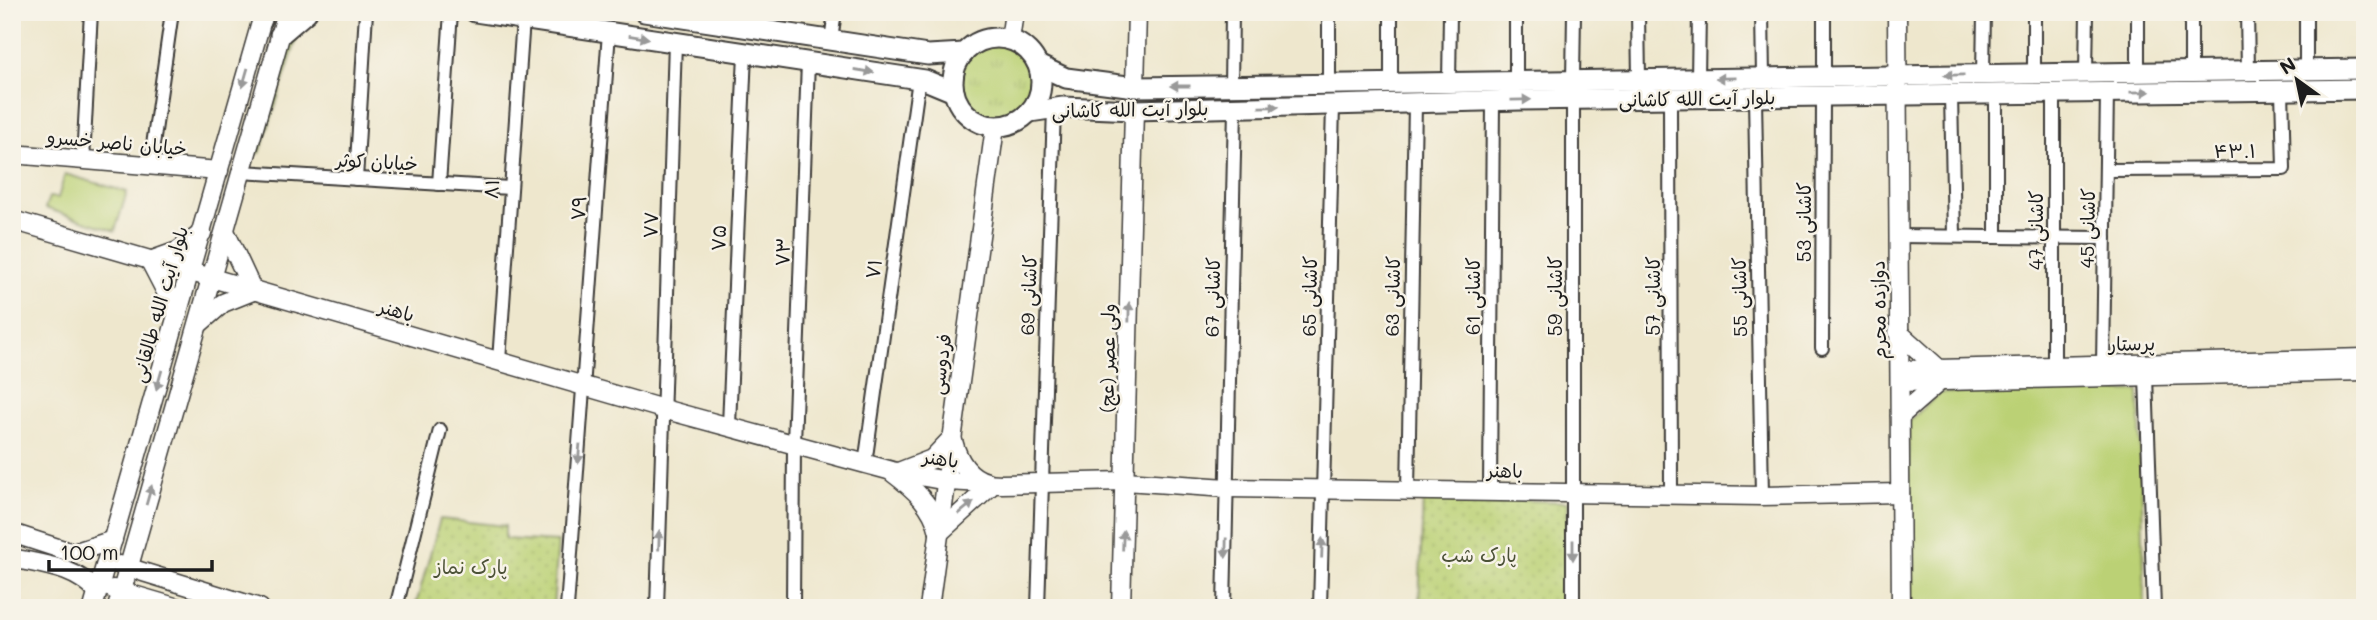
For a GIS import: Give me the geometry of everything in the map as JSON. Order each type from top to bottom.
[{"type":"main road","points":[[119,600],[287,12]]},
{"type":"main road","points":[[280,35],[307,12]]},
{"type":"main road","points":[[475,12],[524,16],[566,26],[922,80],[954,92]]},
{"type":"main road","points":[[645,12],[755,21],[831,40],[928,55],[964,53]]},
{"type":"main road","points":[[1010,40],[1014,12]]},
{"type":"main road","points":[[1135,87],[1137,12]]},
{"type":"main road","name":"دوازده محرم","points":[[1897,12],[1901,608]]},
{"type":"main road","name":"بلوار آیت الله طالقانی","points":[[97,595],[262,15]]},
{"type":"main road","points":[[986,39],[1010,40],[1027,49],[1038,65],[1041,90],[1030,112],[1017,122],[995,127],[968,116],[954,92],[955,69],[964,53],[986,39]]},
{"type":"main road","points":[[922,80],[934,75],[938,66],[937,61],[928,55]]},
{"type":"main road","name":"بلوار آیت الله کاشانی","points":[[1038,65],[1066,78],[1135,87],[1516,81],[1573,90],[1670,98],[1755,97],[1824,87],[1897,86],[1983,74],[2190,72],[2365,89]]},
{"type":"main road","name":"بلوار آیت الله کاشانی","points":[[1897,86],[1951,94],[2108,92],[2265,80],[2306,70],[2365,69]]},
{"type":"main road","points":[[1058,107],[1052,93],[1055,85],[1066,78]]},
{"type":"main road","name":"بلوار آیت الله کاشانی","points":[[1030,112],[1058,107],[1134,110],[1493,101],[1639,80],[1763,78],[1824,87]]},
{"type":"main road","name":"ولی عصر (عج)","points":[[1121,608],[1134,110]]},
{"type":"main road","name":"فردوسی","points":[[929,608],[995,127]]},
{"type":"main road","name":"خیابان ناصر خسرو","points":[[12,154],[219,171]]},
{"type":"main road","name":"باهنر","points":[[12,220],[663,409],[891,471],[947,481],[993,484],[1125,481],[1227,488],[1762,496],[1900,493]]},
{"type":"main road","points":[[199,324],[223,303],[253,291],[225,231]]},
{"type":"main road","points":[[178,315],[150,261],[178,251],[202,233]]},
{"type":"main road","points":[[1898,332],[1939,375],[1900,416]]},
{"type":"main road","name":"پرستار","points":[[1939,375],[2054,366],[2365,358]]},
{"type":"main road","name":"پرستار","points":[[1900,376],[2146,376],[2365,371]]},
{"type":"main road","points":[[952,438],[966,468],[976,478],[993,484],[939,533],[933,513],[922,498],[891,471],[925,463],[937,455],[952,438]]},
{"type":"main road","points":[[12,533],[73,553],[81,563],[71,572]]},
{"type":"main road","points":[[73,553],[113,540]]},
{"type":"main road","points":[[12,558],[71,572],[86,579],[97,595],[178,608]]},
{"type":"main road","points":[[107,561],[260,608]]},
{"type":"street","points":[[83,160],[91,12]]},
{"type":"street","points":[[150,166],[172,12]]},
{"type":"street","points":[[356,179],[366,12]]},
{"type":"street","points":[[439,184],[451,12]]},
{"type":"street","points":[[831,40],[835,12]]},
{"type":"street","points":[[1231,86],[1232,12]]},
{"type":"street","points":[[1329,12],[1329,86]]},
{"type":"street","points":[[1391,12],[1391,85]]},
{"type":"street","points":[[1449,83],[1450,12]]},
{"type":"street","points":[[1516,12],[1516,81]]},
{"type":"street","name":"کاشانی 59","points":[[1573,608],[1574,12]]},
{"type":"street","points":[[1639,12],[1639,80]]},
{"type":"street","points":[[1698,79],[1699,12]]},
{"type":"street","points":[[1762,12],[1763,78]]},
{"type":"street","name":"کاشانی 53","points":[[1822,348],[1824,12]]},
{"type":"street","points":[[1983,74],[1984,12]]},
{"type":"street","points":[[2034,12],[2034,74]]},
{"type":"street","points":[[2086,73],[2087,12]]},
{"type":"street","points":[[2138,12],[2138,72]]},
{"type":"street","points":[[2190,72],[2191,12]]},
{"type":"street","points":[[2247,12],[2265,80]]},
{"type":"street","points":[[2306,12],[2306,70]]},
{"type":"street","name":"۸۱","points":[[499,361],[524,16]]},
{"type":"street","name":"۷۹","points":[[567,608],[609,32]]},
{"type":"street","name":"۷۷","points":[[657,608],[675,42]]},
{"type":"street","name":"۷۵","points":[[729,425],[745,53]]},
{"type":"street","name":"۷۳","points":[[793,608],[794,443],[808,62]]},
{"type":"street","name":"۷۱","points":[[865,464],[922,80]]},
{"type":"street","name":"۴۳.۱","points":[[2107,170],[2284,169],[2265,80]]},
{"type":"street","name":"کاشانی 45","points":[[2104,365],[2108,92]]},
{"type":"street","name":"کاشانی 47","points":[[2053,93],[2054,366]]},
{"type":"street","points":[[1951,94],[1954,236]]},
{"type":"street","points":[[1996,94],[1996,237]]},
{"type":"street","name":"کاشانی 55","points":[[1755,97],[1762,496]]},
{"type":"street","name":"کاشانی 57","points":[[1670,98],[1671,494]]},
{"type":"street","name":"کاشانی 61","points":[[1490,490],[1493,101]]},
{"type":"street","name":"کاشانی 63","points":[[1408,490],[1415,104]]},
{"type":"street","name":"کاشانی 65","points":[[1320,608],[1333,106]]},
{"type":"street","name":"کاشانی 69","points":[[1038,608],[1058,107]]},
{"type":"street","name":"کاشانی 67","points":[[1224,608],[1235,108]]},
{"type":"street","name":"خیابان کوثر","points":[[241,172],[510,188]]},
{"type":"street","points":[[1897,236],[2105,238]]},
{"type":"street","points":[[2146,376],[2154,608]]},
{"type":"street","points":[[396,608],[440,430]]},
{"type":"green space","points":[[287,31],[299,32],[260,153],[250,152]]},
{"type":"green space","points":[[990,44],[1004,44],[1018,50],[1029,61],[1035,82],[1032,97],[1024,109],[1004,120],[990,120],[976,114],[965,103],[959,89],[959,75],[965,61],[976,50]]},
{"type":"green space","points":[[65,174],[127,192],[115,231],[45,208],[49,197],[58,198]]},
{"type":"green space","points":[[2139,391],[2145,608],[1910,608],[1908,422],[1940,393]]},
{"type":"green space","name":"پارک شب","points":[[1423,497],[1568,502],[1564,608],[1419,608]]},
{"type":"green space","name":"پارک نماز","points":[[440,519],[505,526],[505,539],[558,542],[553,608],[415,608]]}]
